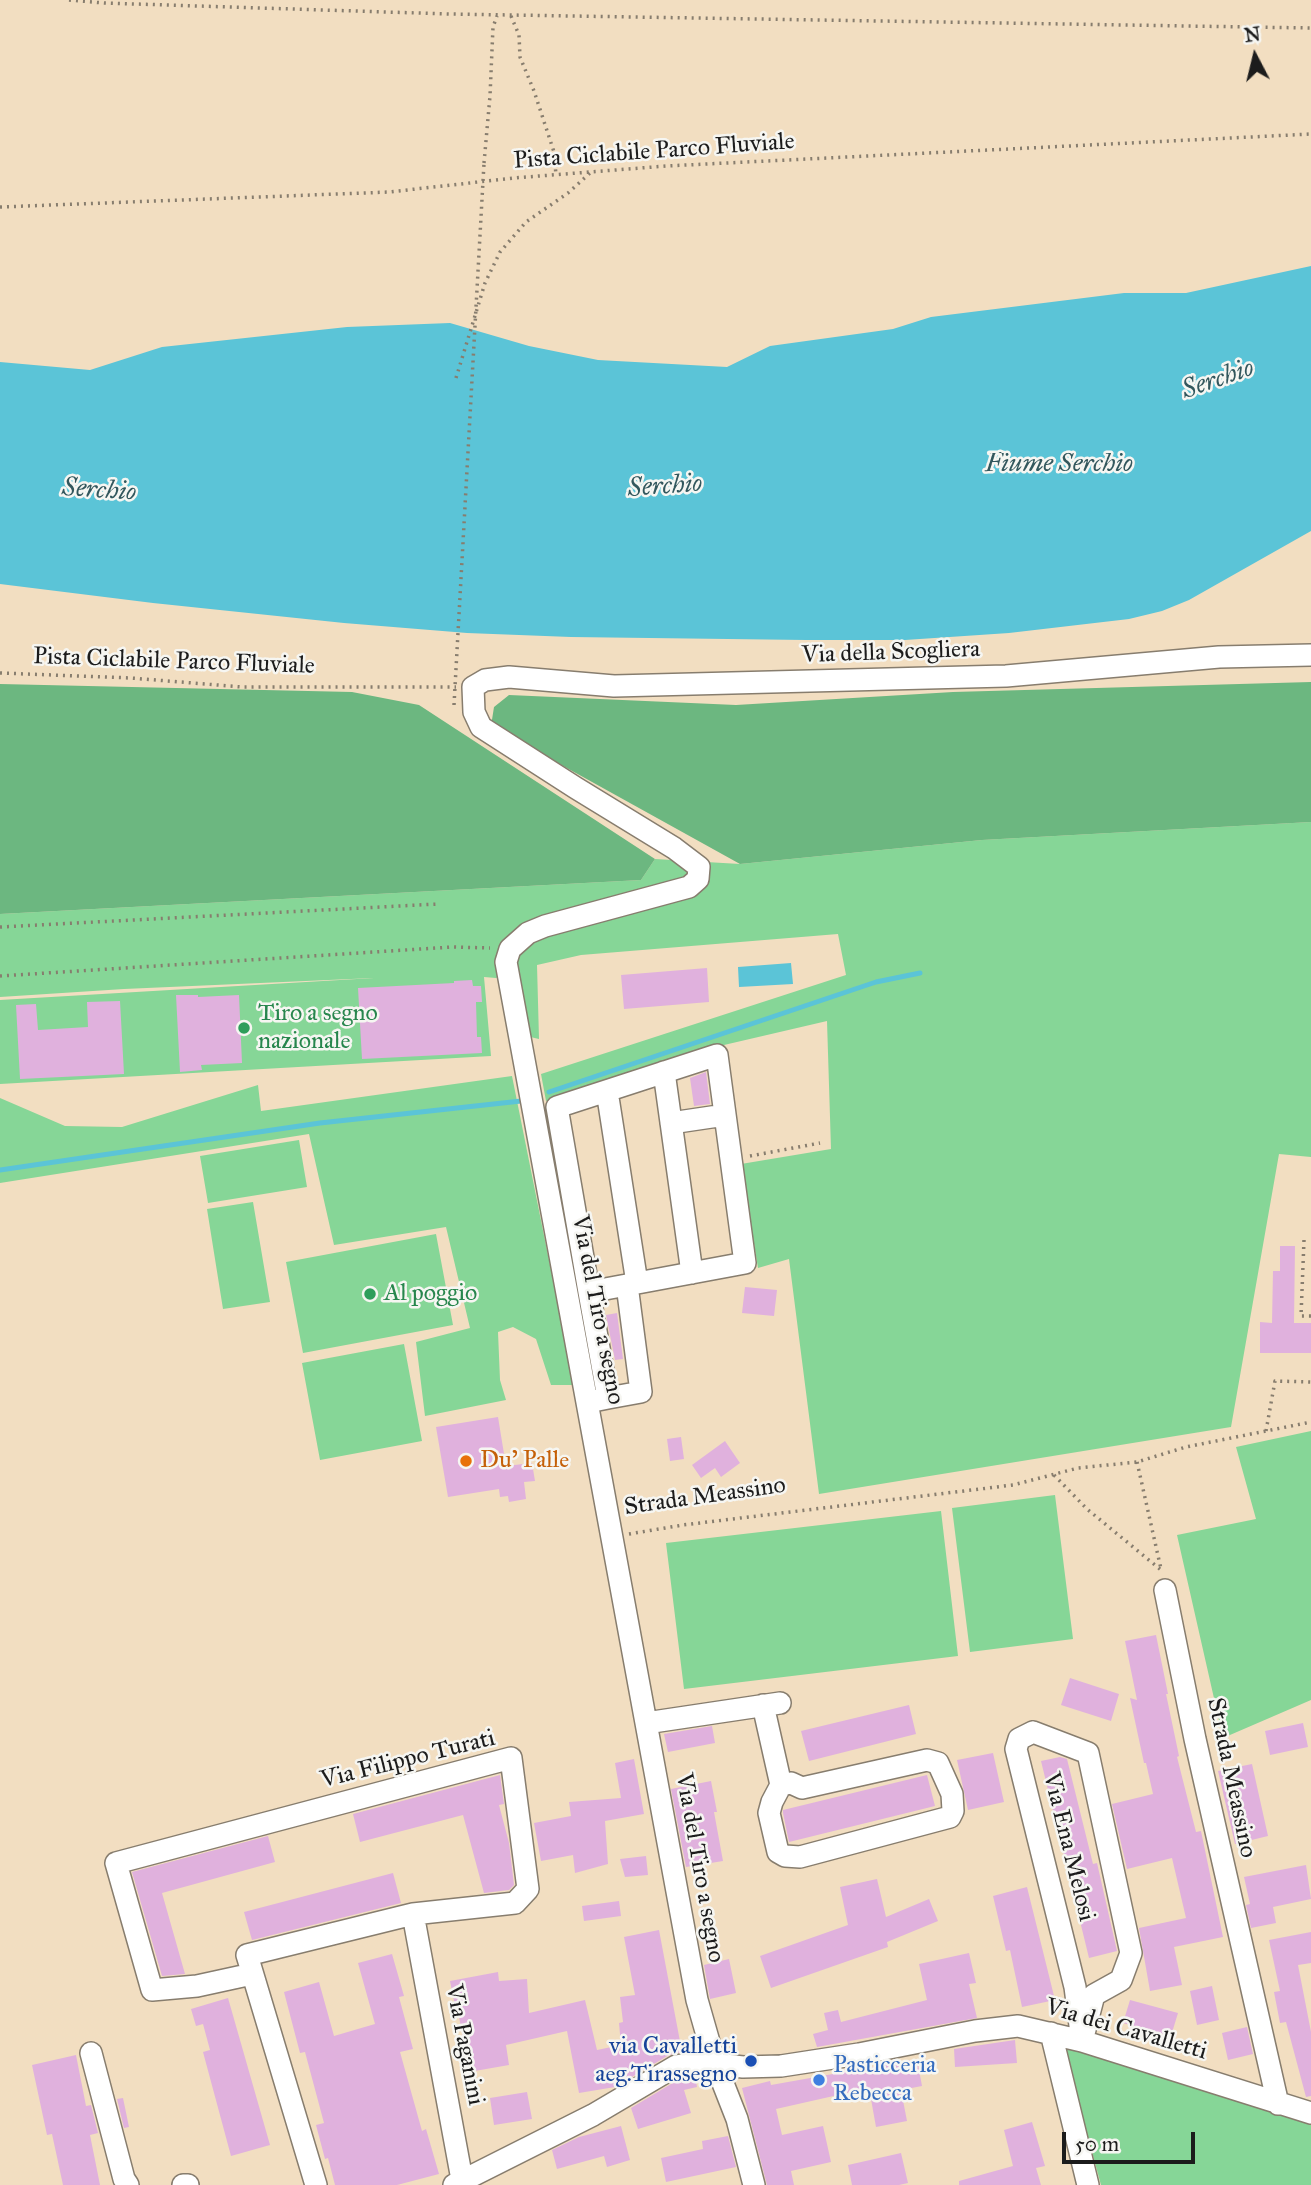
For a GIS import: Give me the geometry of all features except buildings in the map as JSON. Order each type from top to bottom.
[{"type":"street","name":"Via della Scogliera","points":[[473,687],[485,680],[509,677],[614,686],[1006,676],[1219,657],[1311,655]]},
{"type":"street","points":[[473,687],[474,712],[481,727],[674,848],[699,867],[698,879],[689,887],[545,926],[528,933],[508,955]]},
{"type":"street","name":"Via del Tiro a segno","points":[[508,955],[598,1400],[613,1536],[696,2000],[715,2063],[737,2119],[754,2185]]},
{"type":"street","points":[[589,1292],[632,1284],[692,1273],[745,1263],[717,1055],[557,1107],[589,1292],[598,1400],[641,1392],[632,1284],[607,1091]]},
{"type":"street","points":[[664,1072],[692,1273]]},
{"type":"street","points":[[671,1123],[725,1115]]},
{"type":"street","name":"Strada Meassino","points":[[1163,1580],[1195,1739],[1278,2104]]},
{"type":"street","points":[[646,1723],[771,1704],[781,1785],[769,1813],[778,1852],[785,1856],[800,1857],[950,1817],[953,1811],[952,1794],[939,1763],[926,1760],[802,1788],[791,1783],[781,1785]]},
{"type":"street","name":"Via Ena Melosi","points":[[1033,1732],[1088,1753],[1131,1953],[1121,1980],[1094,1995],[1082,2041],[1075,1987],[1016,1749],[1020,1739],[1033,1732]]},
{"type":"street","name":"Via Filippo Turati","points":[[511,1758],[528,1889],[514,1903],[413,1914],[247,1955],[252,1974],[197,1986],[152,1990],[116,1863],[511,1758]]},
{"type":"street","name":"Via Paganini","points":[[413,1914],[460,2184]]},
{"type":"street","points":[[252,1974],[316,2185]]},
{"type":"street","name":"Via dei Cavalletti","points":[[460,2184],[593,2115],[676,2066],[698,2062],[752,2068],[780,2066],[859,2054],[975,2031],[1018,2026],[1082,2041],[1311,2113]]},
{"type":"street","points":[[1051,2033],[1088,2185]]},
{"type":"street","points":[[90,2053],[124,2179],[128,2185]]},
{"type":"path","points":[[69,0],[118,4],[449,14],[1311,28]]},
{"type":"path","points":[[454,705],[484,163],[493,27],[498,15],[511,16],[519,35],[520,57],[554,152],[556,175]]},
{"type":"path","name":"Pista Ciclabile Parco Fluviale","points":[[0,207],[389,192],[556,175],[707,164],[1311,134]]},
{"type":"path","points":[[456,377],[485,283],[500,252],[526,222],[568,193],[592,172]]},
{"type":"path","name":"Pista Ciclabile Parco Fluviale","points":[[0,673],[131,678],[243,687],[473,687]]},
{"type":"path","points":[[0,927],[438,904]]},
{"type":"path","points":[[0,976],[452,947],[508,955]]},
{"type":"path","points":[[731,1159],[820,1143]]},
{"type":"path","points":[[1304,1240],[1300,1316],[1311,1316]]},
{"type":"path","points":[[1266,1431],[1275,1381],[1311,1382]]},
{"type":"path","name":"Strada Meassino","points":[[613,1536],[697,1523],[1013,1485],[1078,1468],[1137,1462],[1186,1447],[1311,1422]]},
{"type":"path","points":[[1137,1462],[1163,1580]]},
{"type":"path","points":[[1054,1475],[1163,1580]]},
{"type":"green space","points":[[1311,682],[1311,822],[982,840],[740,864],[491,726],[494,707],[509,695],[736,705],[953,692]]},
{"type":"green space","points":[[0,684],[352,692],[419,705],[655,859],[641,880],[0,914]]},
{"type":"green space","points":[[1311,822],[1311,1157],[1279,1154],[1231,1427],[819,1494],[789,1259],[758,1268],[741,1164],[831,1149],[827,1021],[724,1045],[546,1101],[541,1074],[846,975],[838,934],[581,955],[537,965],[539,1039],[526,1036],[515,971],[496,978],[484,977],[491,1056],[0,1084],[0,1000],[374,978],[0,997],[0,914],[641,880],[655,859],[740,864],[982,840]]},
{"type":"green space","points":[[512,1076],[574,1385],[551,1385],[536,1339],[513,1327],[498,1332],[500,1380],[506,1400],[425,1416],[416,1342],[470,1328],[446,1227],[334,1245],[309,1134],[0,1183],[0,1098],[65,1126],[122,1127],[258,1085],[261,1111]]},
{"type":"green space","points":[[299,1140],[307,1187],[208,1203],[200,1156]]},
{"type":"green space","points":[[253,1202],[270,1302],[223,1309],[207,1209]]},
{"type":"green space","points":[[436,1234],[453,1325],[303,1353],[286,1262]]},
{"type":"green space","points":[[404,1344],[422,1441],[320,1460],[302,1363]]},
{"type":"green space","points":[[1311,1431],[1311,1700],[1223,1738],[1177,1535],[1256,1519],[1236,1447]]},
{"type":"green space","points":[[1055,1495],[1073,1639],[970,1652],[952,1508]]},
{"type":"green space","points":[[941,1511],[958,1656],[684,1689],[666,1543]]},
{"type":"green space","points":[[1063,2045],[1311,2122],[1311,2185],[1101,2185]]},
{"type":"water","name":"Fiume Serchio","points":[[1311,266],[1311,531],[1189,600],[1162,611],[1129,619],[1009,633],[905,640],[571,637],[467,633],[344,623],[0,584],[0,362],[90,370],[162,347],[347,327],[450,323],[529,346],[598,360],[727,367],[770,346],[893,329],[931,317],[1124,293],[1186,293]]},
{"type":"water","points":[[791,963],[793,984],[739,987],[738,967]]},
{"type":"waterway","points":[[549,1092],[876,982],[920,973]]},
{"type":"waterway","points":[[0,1170],[320,1123],[521,1101]]},
{"type":"place","name":"Tiro a segno nazionale","points":[[244,1028]]},
{"type":"place","name":"Al poggio","points":[[370,1294]]},
{"type":"place","name":"Du' Palle","points":[[466,1461]]},
{"type":"place","name":"via Cavalletti aeg.Tirassegno","points":[[751,2061]]},
{"type":"place","name":"Pasticceria Rebecca","points":[[819,2080]]},
{"type":"water label","name":"Serchio","points":[[1218,380]]},
{"type":"water label","name":"Serchio","points":[[665,487]]},
{"type":"water label","name":"Serchio","points":[[99,491]]}]
